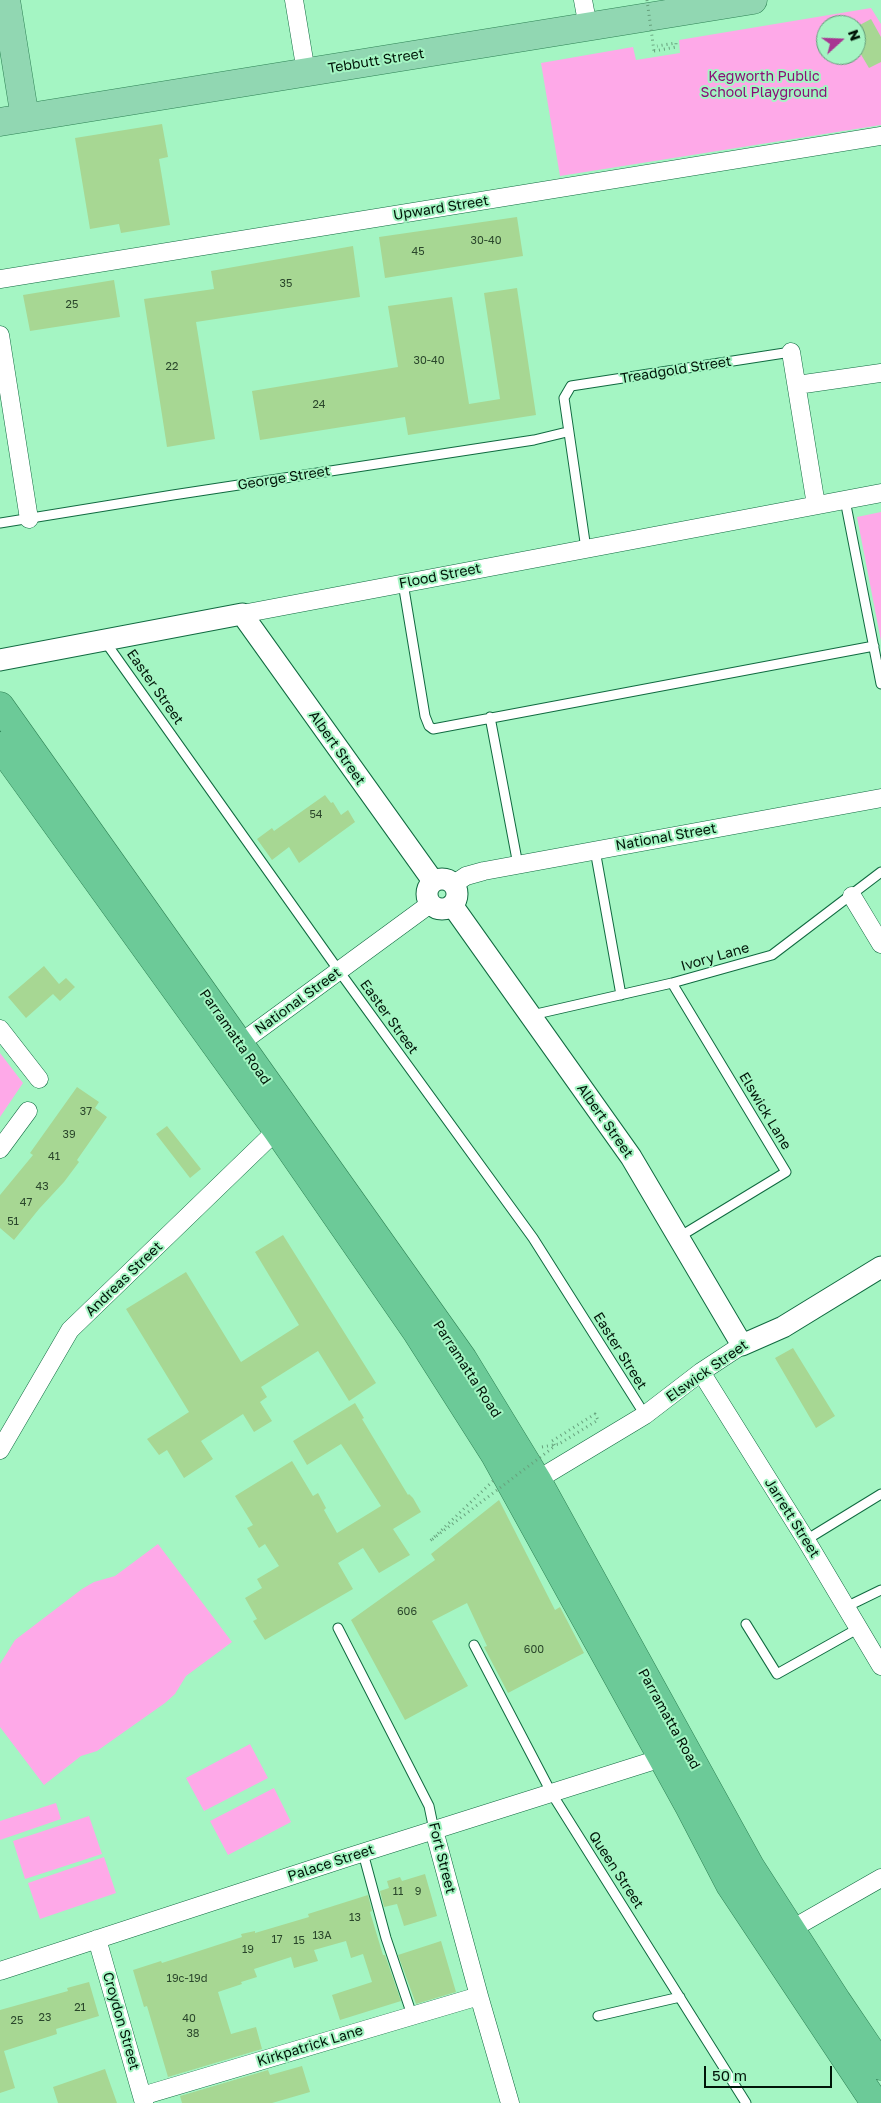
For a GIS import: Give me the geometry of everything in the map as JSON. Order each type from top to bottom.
[{"type":"highway","name":"Parramatta Road","points":[[0,706],[463,1359],[537,1480],[740,1849],[790,1930],[881,2066]]},
{"type":"highway","name":"Parramatta Road","points":[[4,759],[277,1130],[416,1331],[494,1455],[730,1884],[875,2103]]},
{"type":"main road","points":[[6,0],[12,120]]},
{"type":"main road","name":"Tebbutt Street","points":[[12,120],[753,0]]},
{"type":"street","points":[[294,0],[306,72]]},
{"type":"street","points":[[583,0],[588,27]]},
{"type":"street","name":"Upward Street","points":[[0,279],[881,136]]},
{"type":"street","points":[[0,335],[29,519]]},
{"type":"street","name":"Treadgold Street","points":[[791,352],[816,505]]},
{"type":"street","points":[[797,385],[881,373]]},
{"type":"street","name":"Flood Street","points":[[0,660],[881,493]]},
{"type":"street","name":"Albert Street","points":[[242,614],[433,881]]},
{"type":"street","name":"National Street","points":[[453,895],[466,876],[595,850],[881,798]]},
{"type":"street","points":[[444,878],[453,895],[444,909],[430,904],[428,900],[427,889],[433,881],[444,878]]},
{"type":"street","name":"Albert Street","points":[[453,895],[531,1016],[631,1157],[742,1345]]},
{"type":"street","points":[[852,896],[881,944]]},
{"type":"street","name":"National Street","points":[[239,1044],[430,904]]},
{"type":"street","points":[[0,1029],[39,1079]]},
{"type":"street","points":[[0,1149],[28,1111]]},
{"type":"street","name":"Andreas Street","points":[[0,1450],[70,1330],[277,1130]]},
{"type":"street","name":"Elswick Street","points":[[537,1480],[644,1415],[701,1372],[742,1345],[783,1327],[881,1268]]},
{"type":"street","name":"Jarrett Street","points":[[701,1372],[806,1540],[881,1666]]},
{"type":"street","name":"Palace Street","points":[[0,1971],[662,1758]]},
{"type":"street","name":"Fort Street","points":[[434,1830],[510,2103]]},
{"type":"street","points":[[790,1930],[881,1878]]},
{"type":"street","name":"Croydon Street","points":[[97,1939],[143,2099]]},
{"type":"street","name":"Kirkpatrick Lane","points":[[143,2099],[479,1996]]},
{"type":"lane","name":"Treadgold Street","points":[[586,549],[567,432],[564,398],[571,386],[791,352]]},
{"type":"lane","name":"George Street","points":[[0,523],[173,494],[534,440],[567,432]]},
{"type":"lane","points":[[845,500],[881,684]]},
{"type":"lane","points":[[403,583],[425,716],[429,726],[433,729],[874,646]]},
{"type":"lane","name":"Easter Street","points":[[104,640],[339,971],[533,1238],[644,1415]]},
{"type":"lane","points":[[490,717],[518,865]]},
{"type":"lane","points":[[595,850],[621,995]]},
{"type":"lane","name":"Ivory Lane","points":[[531,1016],[672,983],[772,955],[852,896],[881,872]]},
{"type":"lane","name":"Elswick Lane","points":[[672,983],[786,1172],[679,1237]]},
{"type":"lane","points":[[806,1540],[881,1494]]},
{"type":"lane","points":[[846,1607],[881,1590]]},
{"type":"lane","points":[[746,1624],[777,1674],[859,1628]]},
{"type":"lane","name":"Fort Street","points":[[338,1628],[429,1806],[434,1830]]},
{"type":"lane","name":"Queen Street","points":[[474,1645],[552,1794],[746,2103]]},
{"type":"lane","points":[[363,1853],[386,1938],[412,2015]]},
{"type":"lane","points":[[598,2016],[680,1997]]},
{"type":"path","points":[[647,0],[654,51],[676,47],[676,43],[658,46]]},
{"type":"path","points":[[493,1481],[430,1541],[555,1446],[552,1441],[595,1414],[598,1420],[559,1444],[541,1447]]},
{"type":"green space","name":"Kegworth Public School Playground","points":[[871,8],[881,24],[881,125],[560,176],[541,63],[633,47],[636,60],[680,53],[679,40],[816,17],[816,65],[866,65],[866,15],[829,15]]},
{"type":"green space","points":[[881,512],[881,641],[857,517]]},
{"type":"green space","points":[[0,1053],[23,1083],[0,1117]]},
{"type":"green space","points":[[158,1544],[232,1642],[186,1676],[175,1694],[165,1703],[97,1751],[81,1756],[44,1785],[0,1727],[0,1664],[15,1640],[82,1589],[94,1582],[115,1576]]},
{"type":"green space","points":[[250,1744],[268,1778],[204,1811],[186,1778]]},
{"type":"green space","points":[[274,1788],[291,1822],[228,1855],[210,1821]]},
{"type":"green space","points":[[56,1803],[61,1819],[0,1840],[0,1821]]},
{"type":"green space","points":[[89,1816],[102,1854],[25,1879],[13,1841]]},
{"type":"green space","points":[[104,1857],[116,1893],[40,1919],[28,1883]]},
{"type":"building","points":[[871,19],[881,37],[881,62],[869,68],[866,63],[866,22]]},
{"type":"building","points":[[162,124],[168,157],[159,159],[170,225],[121,233],[119,224],[90,229],[75,138]]},
{"type":"building","points":[[517,217],[523,256],[385,278],[379,237]]},
{"type":"building","points":[[353,246],[360,297],[196,322],[215,439],[167,447],[144,299],[214,289],[211,271]]},
{"type":"building","points":[[114,280],[120,317],[30,331],[23,295]]},
{"type":"building","points":[[517,288],[536,415],[408,435],[405,417],[260,440],[252,391],[398,367],[388,306],[452,297],[469,404],[500,399],[484,293]]},
{"type":"building","points":[[325,795],[331,803],[333,802],[341,815],[348,810],[355,822],[299,863],[289,847],[272,860],[257,839],[272,828],[274,831]]},
{"type":"building","points":[[44,966],[59,984],[66,978],[75,987],[60,1001],[53,994],[26,1018],[8,997]]},
{"type":"building","points":[[77,1087],[99,1102],[95,1108],[107,1117],[64,1182],[14,1240],[0,1228],[0,1195],[33,1155],[30,1153]]},
{"type":"building","points":[[167,1126],[201,1169],[190,1178],[156,1134]]},
{"type":"building","points":[[283,1235],[376,1383],[349,1401],[318,1351],[261,1387],[267,1397],[260,1402],[272,1421],[254,1432],[243,1414],[201,1441],[213,1459],[184,1478],[167,1450],[159,1455],[147,1439],[189,1412],[126,1309],[186,1272],[241,1362],[299,1325],[255,1252]]},
{"type":"building","points":[[793,1348],[835,1416],[816,1428],[775,1358]]},
{"type":"building","points":[[355,1403],[364,1418],[362,1419],[408,1495],[413,1498],[421,1512],[393,1529],[410,1555],[379,1573],[363,1548],[338,1563],[353,1589],[265,1640],[253,1621],[257,1619],[245,1598],[262,1588],[257,1579],[279,1566],[265,1544],[259,1548],[247,1528],[253,1525],[235,1496],[292,1461],[313,1496],[318,1493],[326,1508],[324,1510],[337,1533],[381,1506],[341,1444],[307,1465],[293,1441]]},
{"type":"building","points":[[499,1500],[555,1610],[560,1607],[584,1653],[508,1693],[484,1647],[487,1646],[467,1603],[432,1621],[468,1686],[405,1720],[351,1620],[435,1560],[431,1554]]},
{"type":"building","points":[[425,1874],[437,1916],[404,1926],[397,1904],[384,1907],[380,1891],[389,1888],[387,1881],[400,1877],[402,1881]]},
{"type":"building","points":[[368,1895],[372,1911],[370,1912],[383,1955],[385,1955],[401,2001],[340,2020],[332,1995],[372,1982],[363,1954],[351,1958],[346,1941],[314,1950],[318,1961],[294,1968],[291,1957],[254,1969],[257,1977],[218,1992],[231,2034],[256,2027],[262,2049],[168,2077],[147,2006],[144,2007],[133,1970],[161,1961],[162,1963],[242,1937],[241,1934],[255,1931],[255,1933],[309,1917],[308,1914]]},
{"type":"building","points":[[441,1941],[456,1992],[416,2004],[398,1955]]},
{"type":"building","points":[[89,1982],[99,2016],[56,2029],[57,2034],[4,2051],[15,2088],[0,2093],[0,2010],[68,1991],[67,1988]]},
{"type":"building","points":[[302,2066],[310,2092],[272,2103],[182,2103],[180,2096],[268,2070],[270,2075]]},
{"type":"building","points":[[105,2069],[117,2103],[58,2103],[53,2087]]}]
